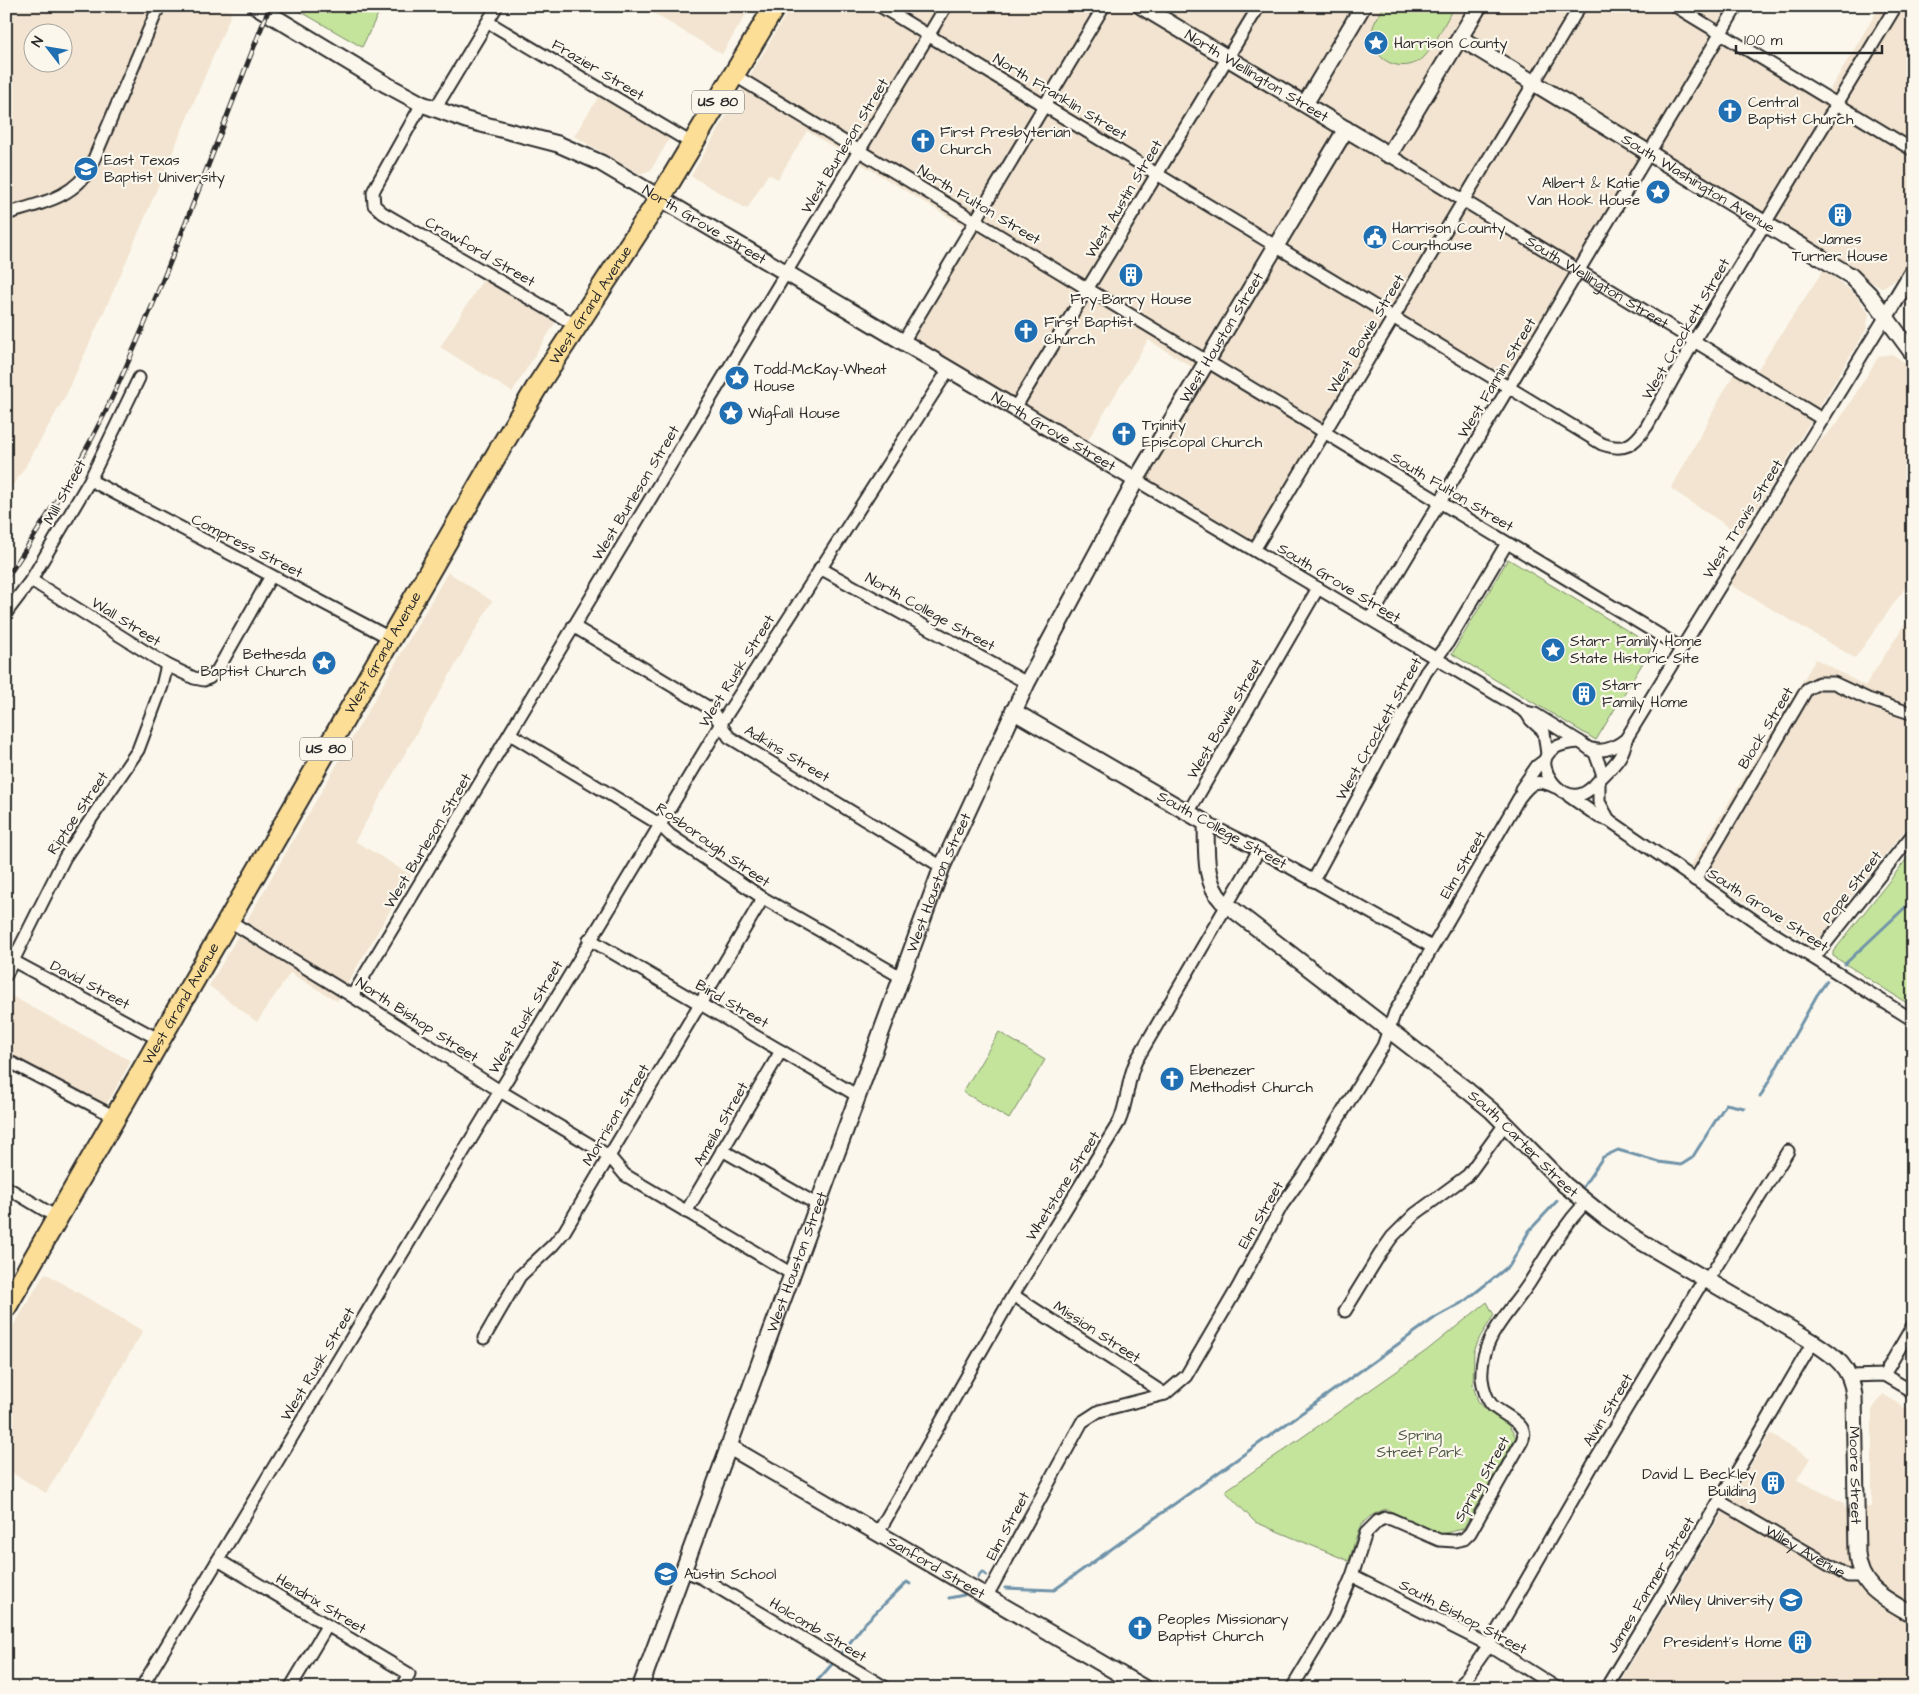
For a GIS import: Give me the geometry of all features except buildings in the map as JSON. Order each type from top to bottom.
[{"type":"highway","name":"West Grand Avenue","points":[[6,1308],[520,414],[660,198],[775,6]]},
{"type":"main road","name":"North Grove Street","points":[[256,6],[387,85],[429,107],[466,120],[533,136],[566,147],[600,163],[1136,480]]},
{"type":"main road","name":"North Wellington Street","points":[[1141,6],[1346,129]]},
{"type":"main road","points":[[1304,104],[1363,6]]},
{"type":"main road","points":[[1389,155],[1479,6]]},
{"type":"main road","name":"South Washington Avenue","points":[[1460,38],[1850,276],[1860,284],[1886,316],[1913,354]]},
{"type":"main road","name":"South Wellington Street","points":[[1346,129],[1389,155]]},
{"type":"main road","name":"West Houston Street","points":[[640,1688],[942,868],[1026,683],[1136,480],[1346,129]]},
{"type":"main road","points":[[1886,316],[1913,271]]},
{"type":"main road","name":"South College Street","points":[[1014,711],[1206,822]]},
{"type":"main road","name":"South Carter Street","points":[[1206,822],[1210,878],[1217,896],[1227,906],[1468,1090],[1585,1203],[1635,1238],[1813,1342],[1839,1360],[1850,1376]]},
{"type":"main road","name":"Moore Street","points":[[1850,1376],[1854,1395],[1857,1554],[1862,1576]]},
{"type":"main road","name":"Sanford Street","points":[[728,1446],[1144,1688]]},
{"type":"main road","name":"Wiley Avenue","points":[[1862,1576],[1875,1591],[1913,1615]]},
{"type":"street","points":[[6,214],[63,194],[75,187],[84,178],[95,157],[159,6]]},
{"type":"street","points":[[429,107],[497,6]]},
{"type":"street","name":"North Franklin Street","points":[[880,6],[1602,444],[1614,448],[1628,446]]},
{"type":"street","name":"West Burleson Street","points":[[352,996],[946,6]]},
{"type":"street","points":[[904,342],[1104,6]]},
{"type":"street","name":"West Austin Street","points":[[1015,408],[1259,6]]},
{"type":"street","name":"West Bowie Street","points":[[1254,550],[1580,6]]},
{"type":"street","points":[[1675,6],[1913,150]]},
{"type":"street","name":"West Fannin Street","points":[[1370,619],[1737,6]]},
{"type":"street","name":"West Crockett Street","points":[[1628,446],[1639,438],[1647,426],[1694,341],[1896,6]]},
{"type":"street","name":"Frazier Street","points":[[488,22],[693,144]]},
{"type":"street","name":"North Fulton Street","points":[[734,75],[1207,361]]},
{"type":"street","name":"Crawford Street","points":[[429,107],[376,186],[372,200],[377,209],[577,326]]},
{"type":"street","name":"South Wellington Street","points":[[1389,155],[1822,419]]},
{"type":"street","name":"West Travis Street","points":[[1601,779],[1614,766],[1625,749],[1626,739],[1886,316]]},
{"type":"street","name":"South Fulton Street","points":[[1207,361],[1681,648]]},
{"type":"street","name":"West Rusk Street","points":[[141,1688],[659,824],[820,568],[949,369]]},
{"type":"street","name":"Mill Street","points":[[6,614],[31,580],[90,480],[139,378]]},
{"type":"street","name":"Compress Street","points":[[90,480],[390,638]]},
{"type":"street","name":"South Grove Street","points":[[1136,480],[1526,712],[1534,714],[1580,742]]},
{"type":"street","name":"West Crockett Street","points":[[1313,881],[1426,672],[1447,644],[1508,543]]},
{"type":"street","name":"North College Street","points":[[820,568],[1026,683]]},
{"type":"street","name":"Wall Street","points":[[31,580],[167,665],[194,678],[204,680],[217,670],[271,576]]},
{"type":"street","name":"West Bowie Street","points":[[1188,813],[1318,588]]},
{"type":"street","name":"Adkins Street","points":[[574,626],[711,709],[729,737],[942,868]]},
{"type":"street","name":"Riptoe Street","points":[[6,976],[10,959],[65,857],[138,750],[162,686],[167,665]]},
{"type":"street","name":"Block Street","points":[[1695,880],[1807,689],[1819,683],[1834,684],[1913,714]]},
{"type":"street","name":"South Grove Street","points":[[1526,712],[1531,720],[1544,732],[1546,757]]},
{"type":"street","name":"Rosborough Street","points":[[510,734],[659,824],[670,835],[764,898],[901,977]]},
{"type":"street","points":[[1601,779],[1585,793],[1569,796],[1555,787],[1548,775],[1546,757],[1562,745],[1580,742],[1592,749],[1601,751],[1611,748],[1626,739]]},
{"type":"street","points":[[1592,749],[1599,761],[1601,779],[1599,802],[1609,820]]},
{"type":"street","name":"Elm Street","points":[[1519,798],[1521,789],[1537,766],[1546,757]]},
{"type":"street","name":"Elm Street","points":[[988,1596],[1082,1422],[1100,1411],[1165,1394],[1181,1381],[1191,1367],[1238,1287],[1282,1205],[1305,1173],[1384,1046],[1395,1012],[1519,798],[1529,786],[1536,782],[1544,782],[1555,787]]},
{"type":"street","name":"South Grove Street","points":[[1569,796],[1599,817],[1609,820],[1765,928],[1913,1020]]},
{"type":"street","name":"South College Street","points":[[1206,822],[1432,947]]},
{"type":"street","name":"Pope Street","points":[[1814,958],[1913,834]]},
{"type":"street","name":"Whetstone Street","points":[[878,1533],[1013,1295],[1119,1122],[1126,1105],[1130,1075],[1136,1061],[1259,850]]},
{"type":"street","name":"Morrison Street","points":[[484,1338],[515,1283],[559,1239],[764,898]]},
{"type":"street","name":"North Bishop Street","points":[[228,920],[352,996],[500,1091],[609,1156],[625,1175],[792,1274]]},
{"type":"street","name":"Bird Street","points":[[589,939],[858,1096]]},
{"type":"street","name":"David Street","points":[[10,959],[160,1040]]},
{"type":"street","name":"Ameila Street","points":[[686,1212],[781,1050]]},
{"type":"street","points":[[6,1060],[116,1118]]},
{"type":"street","points":[[1345,1311],[1392,1237],[1415,1214],[1468,1176],[1505,1124]]},
{"type":"street","points":[[722,1150],[818,1205]]},
{"type":"street","name":"Alvin Street","points":[[1459,1688],[1488,1645],[1595,1460],[1698,1289],[1706,1280],[1788,1151]]},
{"type":"street","points":[[6,1187],[58,1218]]},
{"type":"street","name":"Spring Street","points":[[1292,1688],[1326,1633],[1352,1576],[1366,1533],[1378,1521],[1385,1518],[1391,1519],[1439,1540],[1447,1541],[1464,1539],[1475,1525],[1525,1433],[1523,1427],[1496,1408],[1487,1396],[1482,1378],[1482,1363],[1486,1348],[1496,1326],[1529,1283],[1560,1232],[1585,1203]]},
{"type":"street","name":"Mission Street","points":[[1013,1295],[1165,1394]]},
{"type":"street","points":[[1884,1374],[1913,1325]]},
{"type":"street","name":"James Farmer Street","points":[[1606,1688],[1813,1342]]},
{"type":"street","points":[[1850,1376],[1884,1374],[1913,1392]]},
{"type":"street","name":"Wiley Avenue","points":[[1719,1501],[1848,1576],[1862,1576]]},
{"type":"street","name":"Hendrix Street","points":[[218,1560],[409,1674],[402,1688]]},
{"type":"street","name":"Holcomb Street","points":[[683,1570],[702,1578],[886,1688]]},
{"type":"street","name":"South Bishop Street","points":[[1352,1576],[1488,1645],[1557,1688]]},
{"type":"street","points":[[290,1688],[327,1626]]},
{"type":"shaded area","name":"East Texas Baptist University","points":[[6,6],[223,6],[232,12],[120,276],[66,395],[24,469],[6,495]]},
{"type":"shaded area","points":[[641,6],[751,6],[722,54]]},
{"type":"shaded area","points":[[791,6],[1734,6],[1717,36],[1823,101],[1880,6],[1913,6],[1913,255],[1900,277],[1881,288],[1647,147],[1506,380],[1394,312],[1252,546],[1144,481],[1207,376],[1148,340],[1085,445],[911,339],[975,233],[807,131],[778,179],[768,174],[747,209],[691,176]]},
{"type":"shaded area","points":[[601,93],[672,134],[651,170],[639,174],[574,136]]},
{"type":"shaded area","points":[[1824,269],[1857,296],[1869,314],[1866,330],[1741,535],[1671,489],[1740,362],[1756,372]]},
{"type":"shaded area","points":[[486,275],[557,320],[512,392],[440,347]]},
{"type":"shaded area","points":[[1892,354],[1913,368],[1913,577],[1855,658],[1729,584],[1803,459],[1838,422],[1879,356]]},
{"type":"shaded area","points":[[448,572],[492,601],[355,841],[411,875],[337,1001],[290,973],[257,1022],[209,986]]},
{"type":"shaded area","points":[[1913,611],[1913,820],[1813,946],[1690,866],[1816,659],[1865,686]]},
{"type":"shaded area","points":[[6,993],[131,1061],[104,1109],[6,1056]]},
{"type":"shaded area","points":[[45,1273],[143,1331],[46,1493],[6,1469],[6,1338]]},
{"type":"shaded area","name":"Wiley University","points":[[1883,1394],[1913,1413],[1913,1688],[1616,1688],[1770,1434],[1810,1458],[1797,1480],[1844,1503],[1845,1508],[1872,1507],[1872,1410]]},
{"type":"green space","points":[[291,6],[382,6],[362,47]]},
{"type":"green space","points":[[1385,6],[1454,6],[1426,55],[1414,64],[1405,66],[1397,65],[1382,58],[1376,51],[1373,43],[1373,27]]},
{"type":"green space","name":"Starr Family Home State Historic Site","points":[[1508,559],[1653,646],[1596,740],[1452,654]]},
{"type":"green space","points":[[1913,851],[1913,1007],[1833,956],[1833,952]]},
{"type":"green space","points":[[999,1032],[1045,1060],[1009,1119],[963,1092]]},
{"type":"green space","name":"Spring Street Park","points":[[1487,1302],[1494,1315],[1480,1337],[1474,1351],[1473,1386],[1478,1401],[1487,1411],[1508,1425],[1516,1437],[1463,1529],[1441,1534],[1386,1509],[1376,1513],[1363,1523],[1349,1561],[1255,1522],[1225,1491],[1426,1351]]},
{"type":"waterway","points":[[1845,964],[1913,900]]},
{"type":"waterway","points":[[1760,1097],[1817,995],[1827,981]]},
{"type":"waterway","points":[[1583,1187],[1603,1157],[1618,1150],[1659,1162],[1681,1165],[1692,1158],[1726,1104],[1744,1108]]},
{"type":"waterway","points":[[1005,1588],[1054,1590],[1436,1317],[1465,1301],[1510,1265],[1529,1231],[1557,1201]]},
{"type":"waterway","points":[[978,1577],[982,1572],[986,1575]]},
{"type":"waterway","points":[[841,1654],[865,1623],[907,1582],[910,1584]]},
{"type":"waterway","points":[[949,1598],[964,1595]]},
{"type":"waterway","points":[[811,1688],[834,1662]]},
{"type":"railway","points":[[6,579],[65,486],[92,438],[116,389],[176,247],[270,6]]},
{"type":"place","name":"Harrison County","points":[[1376,43]]},
{"type":"place","name":"Central Baptist Church","points":[[1730,111]]},
{"type":"place","name":"First Presbyterian Church","points":[[923,141]]},
{"type":"place","name":"East Texas Baptist University","points":[[86,169]]},
{"type":"place","name":"Albert & Katie Van Hook House","points":[[1658,192]]},
{"type":"place","name":"James Turner House","points":[[1840,215]]},
{"type":"place","name":"Harrison County Courthouse","points":[[1375,237]]},
{"type":"place","name":"Fry-Barry House","points":[[1131,275]]},
{"type":"place","name":"First Baptist Church","points":[[1026,331]]},
{"type":"place","name":"Todd-McKay-Wheat House","points":[[737,378]]},
{"type":"place","name":"Wigfall House","points":[[731,413]]},
{"type":"place","name":"Trinity Episcopal Church","points":[[1124,434]]},
{"type":"place","name":"Starr Family Home State Historic Site","points":[[1553,650]]},
{"type":"place","name":"Bethesda Baptist Church","points":[[324,663]]},
{"type":"place","name":"Starr Family Home","points":[[1584,694]]},
{"type":"place","name":"Ebenezer Methodist Church","points":[[1172,1079]]},
{"type":"place","name":"David L Beckley Building","points":[[1773,1483]]},
{"type":"place","name":"Austin School","points":[[666,1574]]},
{"type":"place","name":"Wiley University","points":[[1791,1600]]},
{"type":"place","name":"Peoples Missionary Baptist Church","points":[[1140,1628]]},
{"type":"place","name":"President's Home","points":[[1800,1642]]}]
